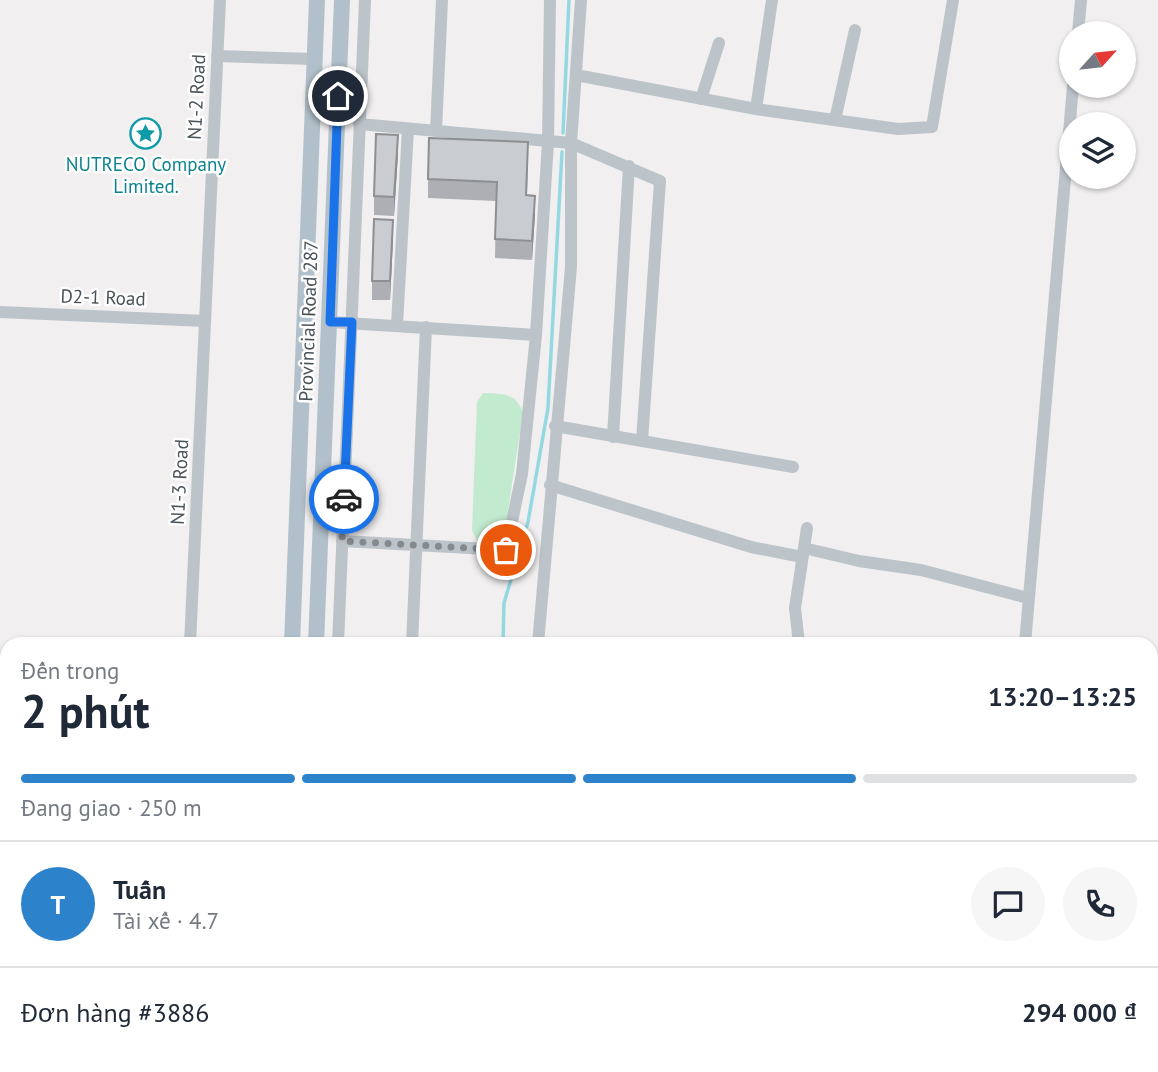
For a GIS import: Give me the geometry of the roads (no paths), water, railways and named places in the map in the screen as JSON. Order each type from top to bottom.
[{"type":"main road","name":"Provincial Road 287","points":[[292,637],[317,0]]},
{"type":"main road","name":"Provincial Road 287","points":[[316,637],[342,0]]},
{"type":"main road","points":[[312,119],[337,120]]},
{"type":"street","name":"N1-2 Road","points":[[205,321],[220,0]]},
{"type":"street","points":[[338,637],[365,0]]},
{"type":"street","points":[[436,131],[442,0]]},
{"type":"street","points":[[342,541],[506,550],[522,474],[536,335],[548,142],[550,0]]},
{"type":"street","points":[[539,637],[571,267],[571,143],[581,0]]},
{"type":"street","points":[[756,109],[772,0]]},
{"type":"street","points":[[576,75],[756,109],[898,129],[932,127],[953,0]]},
{"type":"street","points":[[1079,21],[1081,0]]},
{"type":"street","points":[[835,120],[855,30]]},
{"type":"street","points":[[701,99],[719,43]]},
{"type":"street","points":[[217,55],[314,59]]},
{"type":"street","points":[[1025,637],[1072,98]]},
{"type":"street","points":[[359,124],[571,143],[660,181],[642,441]]},
{"type":"street","points":[[397,325],[408,129]]},
{"type":"street","points":[[613,437],[629,166]]},
{"type":"street","name":"D2-1 Road","points":[[0,312],[205,321]]},
{"type":"street","name":"N1-3 Road","points":[[190,637],[205,321]]},
{"type":"street","points":[[330,322],[536,335]]},
{"type":"street","points":[[412,637],[426,327]]},
{"type":"street","points":[[555,426],[793,467]]},
{"type":"street","points":[[550,485],[751,547],[921,570],[1028,598]]},
{"type":"street","points":[[797,637],[794,624],[807,528]]},
{"type":"waterway","points":[[563,133],[569,0]]},
{"type":"waterway","points":[[503,637],[504,603],[528,522],[548,408],[562,152]]},
{"type":"place","name":"NUTRECO Company Limited.","points":[[146,133]]}]
